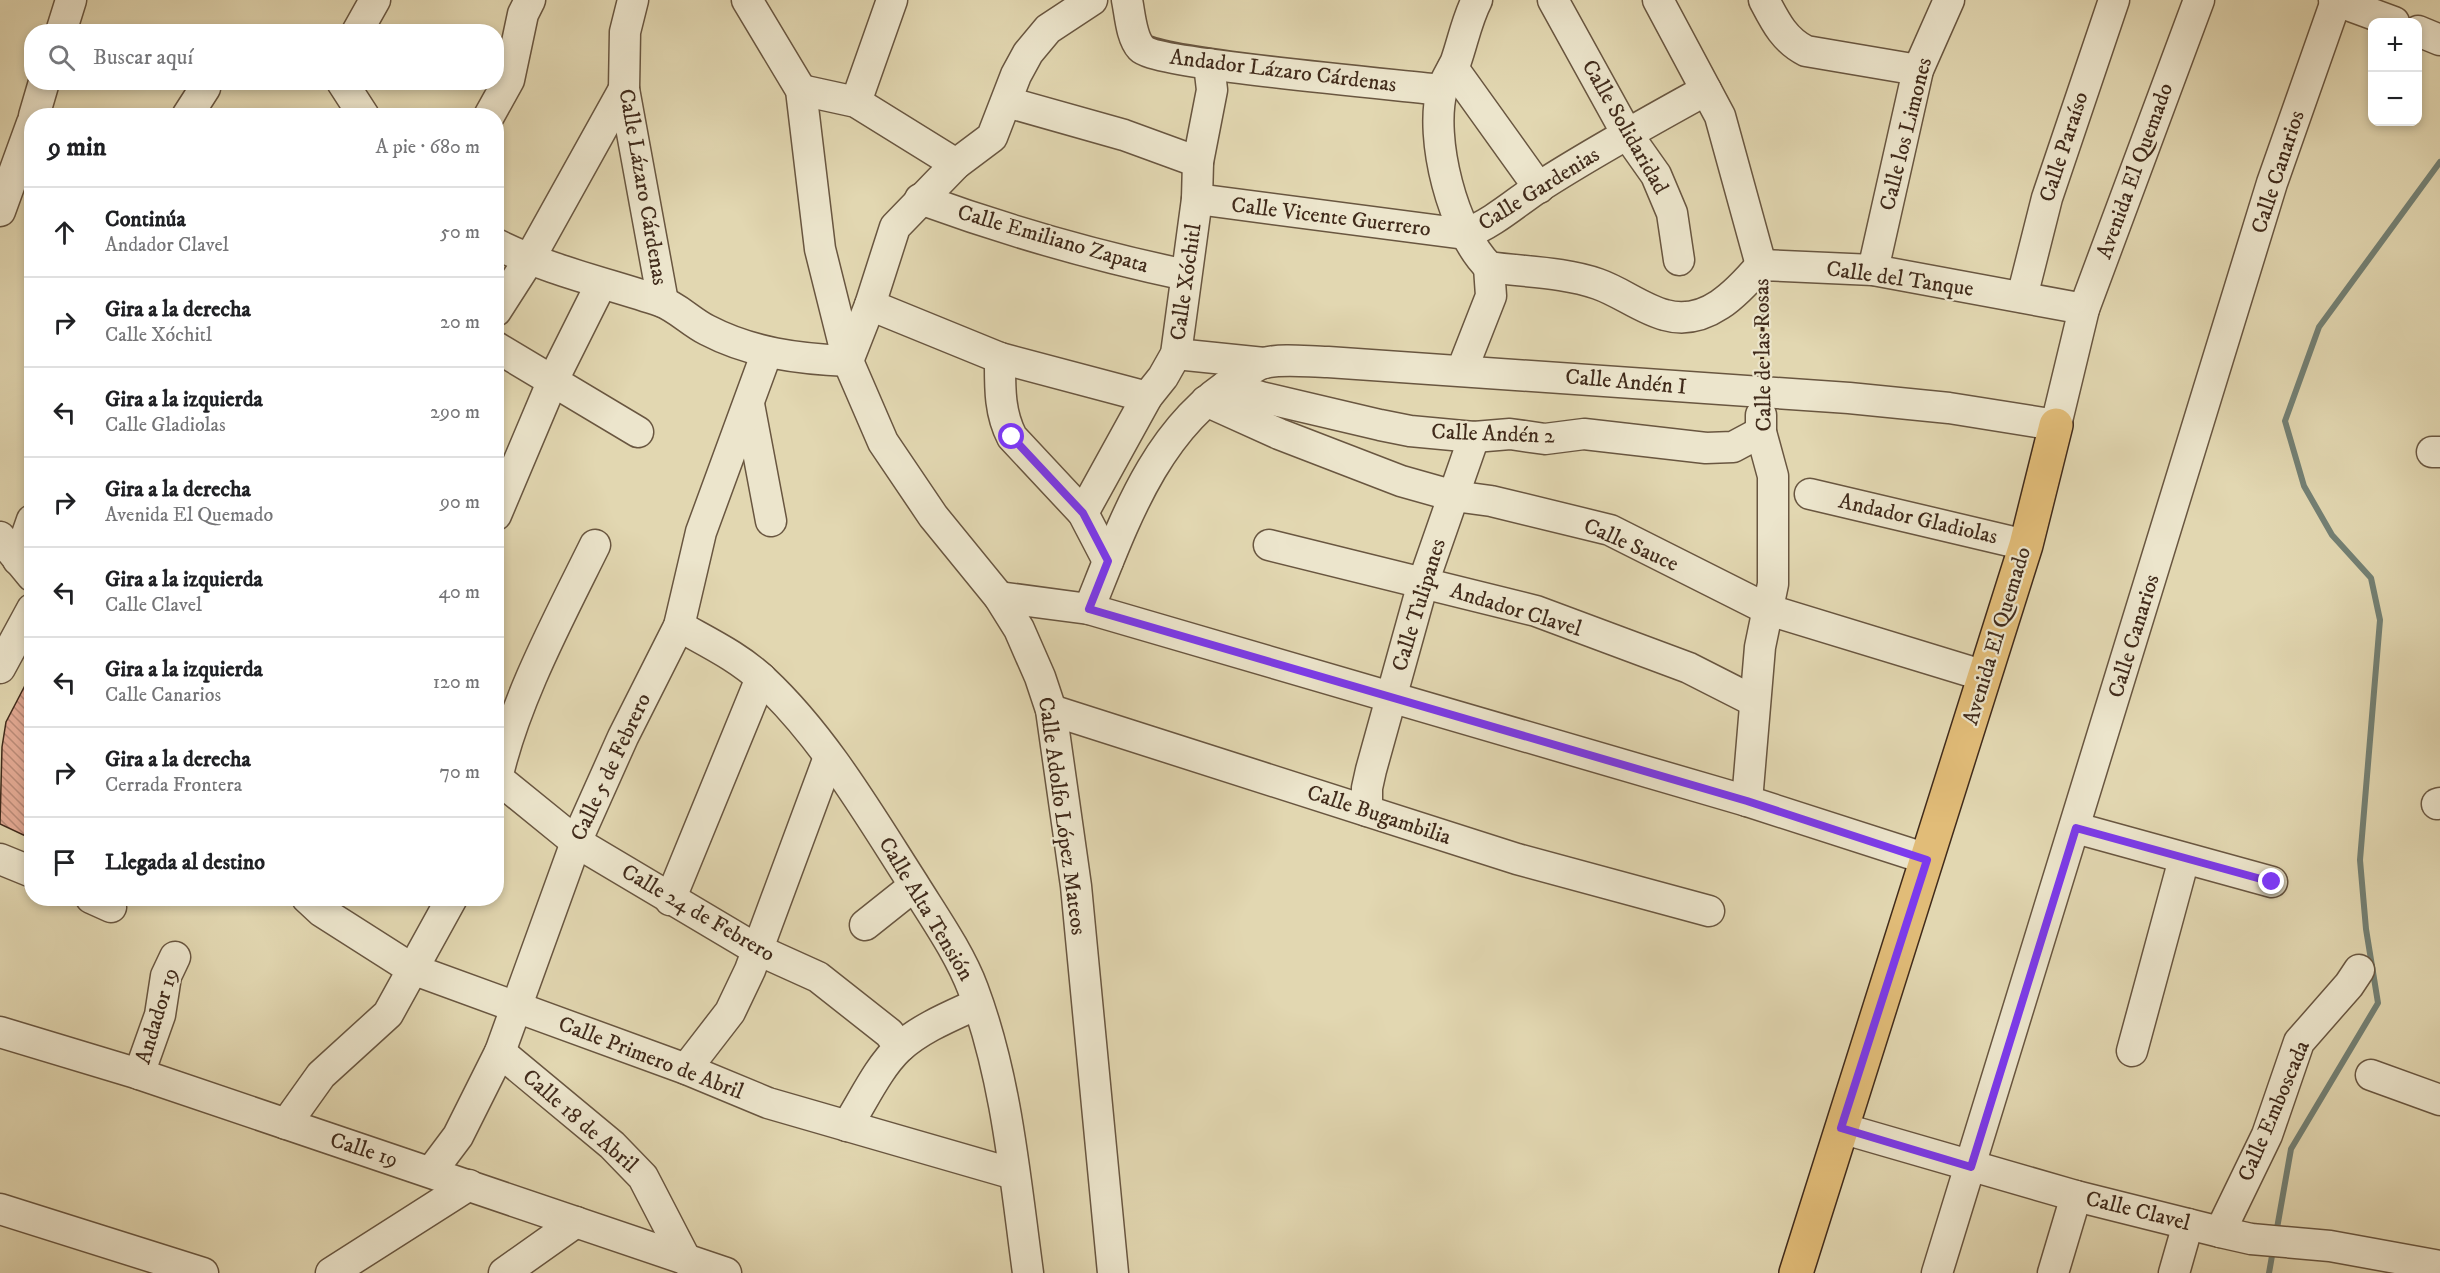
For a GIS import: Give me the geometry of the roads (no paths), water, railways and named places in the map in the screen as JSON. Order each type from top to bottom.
[{"type":"main road","name":"Avenida El Quemado","points":[[1796,1273],[2026,545],[2056,425]]},
{"type":"street","points":[[64,24],[71,0]]},
{"type":"street","points":[[362,24],[375,0]]},
{"type":"street","points":[[504,89],[509,80],[523,14],[530,0]]},
{"type":"street","name":"Calle Lázaro Cárdenas","points":[[633,0],[625,32],[624,89],[663,302]]},
{"type":"street","points":[[747,0],[801,90],[856,102],[956,164]]},
{"type":"street","points":[[856,102],[892,0]]},
{"type":"street","name":"Andador Lázaro Cárdenas","points":[[1127,0],[1139,47],[1149,54],[1209,64],[1448,79]]},
{"type":"street","points":[[1462,370],[1491,296],[1489,267],[1465,234],[1453,208],[1444,171],[1440,128],[1448,79],[1477,0]]},
{"type":"street","name":"Calle Solidaridad","points":[[1553,0],[1627,134],[1656,175],[1672,213],[1680,260]]},
{"type":"street","name":"Calle de las Rosas","points":[[1658,0],[1720,116],[1761,265]]},
{"type":"street","points":[[1764,0],[1776,24],[1792,44],[1806,51],[1918,70]]},
{"type":"street","name":"Calle los Limones","points":[[1873,270],[1918,70],[1949,0]]},
{"type":"street","name":"Calle Paraíso","points":[[2022,297],[2047,198],[2114,0]]},
{"type":"street","name":"Avenida El Quemado","points":[[2056,425],[2084,309],[2199,0]]},
{"type":"street","points":[[2335,0],[2383,18]]},
{"type":"street","name":"Calle Canarios","points":[[1937,1273],[2076,828],[2272,183],[2335,0]]},
{"type":"street","points":[[504,247],[601,284],[663,302],[707,330],[767,352],[798,359],[848,361],[870,305],[895,227],[956,164],[992,137],[1016,75],[1028,53],[1048,28],[1074,5]]},
{"type":"street","points":[[2422,33],[2440,40]]},
{"type":"street","name":"Calle Xóchitl","points":[[1083,513],[1147,397],[1163,377],[1176,354],[1197,199],[1198,162],[1212,90],[1209,64]]},
{"type":"street","points":[[1448,79],[1539,188]]},
{"type":"street","points":[[504,299],[530,258],[624,89]]},
{"type":"street","points":[[32,108],[40,90]]},
{"type":"street","points":[[192,108],[204,90]]},
{"type":"street","points":[[347,90],[359,108]]},
{"type":"street","points":[[493,108],[503,90]]},
{"type":"street","name":"Calle Adolfo López Mateos","points":[[801,90],[820,249],[848,361],[883,442],[933,516],[999,597],[1019,629],[1040,677],[1051,710],[1076,886],[1113,1273]]},
{"type":"street","name":"Calle Gardenias","points":[[1465,234],[1485,226],[1539,188],[1627,134],[1706,90]]},
{"type":"street","points":[[1007,102],[1124,135],[1198,162]]},
{"type":"street","points":[[0,211],[23,129]]},
{"type":"street","name":"Calle Emiliano Zapata","points":[[921,199],[1013,232],[1107,259],[1186,275]]},
{"type":"street","name":"Calle Vicente Guerrero","points":[[1197,199],[1465,234]]},
{"type":"street","points":[[1489,267],[1560,276],[1598,284],[1666,315],[1688,317],[1715,309],[1742,287],[1761,265]]},
{"type":"street","name":"Calle del Tanque","points":[[1761,265],[1873,270],[2084,309]]},
{"type":"street","points":[[504,496],[553,380],[601,284]]},
{"type":"street","points":[[870,305],[1000,358],[1147,397]]},
{"type":"street","points":[[504,352],[638,432]]},
{"type":"street","name":"Calle 5 de Febrero","points":[[431,1172],[458,1136],[500,1052],[576,842],[623,737],[679,626],[701,532],[767,352]]},
{"type":"street","name":"Calle Andén I","points":[[1176,354],[1264,363],[1328,362],[1462,370],[1761,394],[1849,398],[1949,408],[2056,425]]},
{"type":"street","points":[[1000,358],[1000,399],[1004,422],[1012,437],[1083,513],[1108,561]]},
{"type":"street","points":[[1089,609],[1134,496],[1186,421],[1216,394],[1264,363]]},
{"type":"street","name":"Calle Andén 2","points":[[1216,394],[1261,397],[1390,427],[1474,437],[1510,434],[1545,439],[1584,434],[1706,448],[1733,447],[1761,432]]},
{"type":"street","name":"Calle Sauce","points":[[1216,394],[1279,434],[1401,481],[1454,496],[1491,501],[1610,530],[1769,610],[1985,676]]},
{"type":"street","name":"Calle de las Rosas","points":[[1747,801],[1760,647],[1773,584],[1773,476],[1761,432],[1761,394]]},
{"type":"street","points":[[748,403],[771,521]]},
{"type":"street","name":"Calle Tulipanes","points":[[1367,811],[1367,788],[1423,583],[1474,437]]},
{"type":"street","name":"Andador Gladiolas","points":[[1810,494],[2026,545]]},
{"type":"street","points":[[0,537],[24,567]]},
{"type":"street","points":[[504,758],[517,718],[550,638],[595,545]]},
{"type":"street","name":"Andador Clavel","points":[[1269,545],[1536,611],[1689,668],[1754,701]]},
{"type":"street","points":[[999,597],[1089,609],[1747,801],[1927,860]]},
{"type":"street","points":[[0,668],[24,624]]},
{"type":"street","name":"Calle Alta Tensión","points":[[679,626],[736,659],[761,678],[793,710],[829,757],[947,939],[973,988],[1004,1095],[1028,1273]]},
{"type":"street","points":[[670,900],[761,678]]},
{"type":"street","name":"Calle Bugambilia","points":[[1051,710],[1517,859],[1709,911]]},
{"type":"street","points":[[686,1069],[730,1012],[750,970],[829,757]]},
{"type":"street","name":"Calle 24 de Febrero","points":[[504,785],[576,842],[670,900],[756,949],[818,977],[889,1033],[900,1047]]},
{"type":"street","points":[[2076,828],[2272,882]]},
{"type":"street","points":[[0,859],[24,869]]},
{"type":"street","points":[[2132,1051],[2184,859]]},
{"type":"street","points":[[865,925],[914,886]]},
{"type":"street","name":"Calle Primero de Abril","points":[[323,906],[412,969],[686,1069],[768,1103],[1014,1174]]},
{"type":"street","points":[[286,1124],[321,1075],[388,1014],[447,906]]},
{"type":"street","name":"Andador 19","points":[[139,1074],[160,1016],[166,976],[175,957]]},
{"type":"street","name":"Calle Emboscada","points":[[2220,1232],[2267,1136],[2299,1042],[2349,986],[2359,970]]},
{"type":"street","points":[[847,1126],[900,1047],[931,1026],[977,1004]]},
{"type":"street","name":"Calle 19","points":[[0,1032],[139,1074],[726,1273]]},
{"type":"street","name":"Calle 18 de Abril","points":[[500,1052],[612,1144],[643,1177],[686,1260]]},
{"type":"street","points":[[2371,1075],[2440,1100]]},
{"type":"street","name":"Calle Clavel","points":[[1841,1128],[2076,1196],[2220,1232],[2251,1239],[2330,1246],[2440,1266]]},
{"type":"street","points":[[331,1273],[469,1185]]},
{"type":"street","points":[[2053,1273],[2076,1196]]},
{"type":"street","points":[[0,1209],[203,1273]]},
{"type":"street","points":[[504,1273],[576,1222]]},
{"type":"street","points":[[2174,1273],[2188,1224]]},
{"type":"waterway","points":[[2276,1234],[2291,1149],[2378,1003],[2366,929],[2360,860],[2380,620],[2371,578],[2332,535],[2304,486],[2285,421],[2319,327],[2440,162]]},
{"type":"waterway","points":[[2269,1273],[2273,1250]]}]
